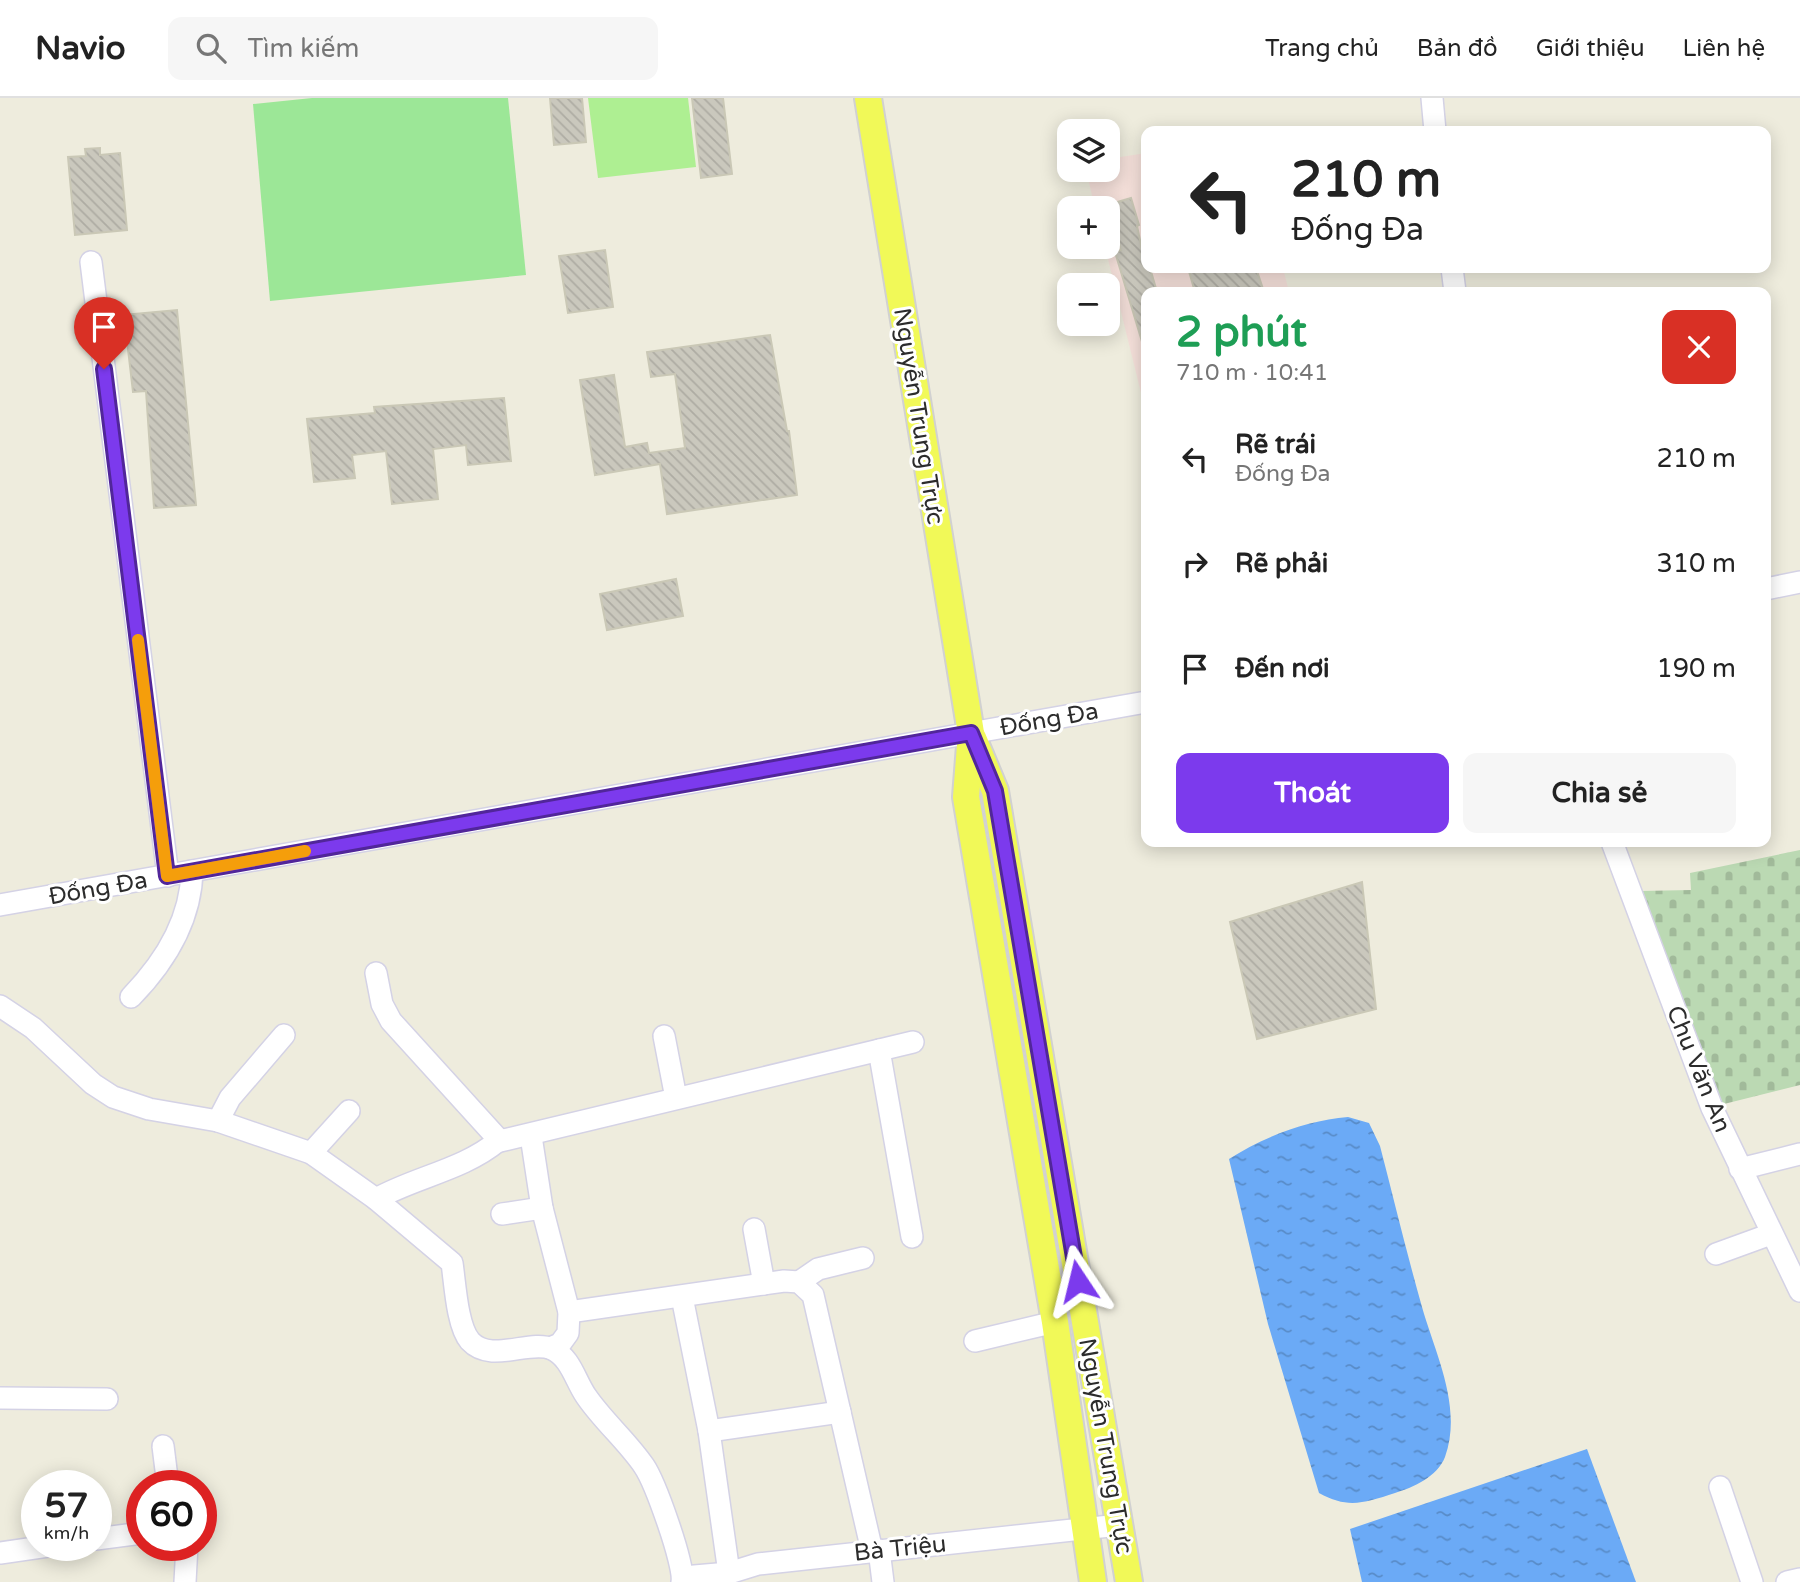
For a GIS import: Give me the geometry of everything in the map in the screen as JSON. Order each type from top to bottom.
[{"type":"main road","name":"Nguyễn Trung Trực","points":[[868,98],[971,733],[995,791],[1129,1582]]},
{"type":"main road","name":"Nguyễn Trung Trực","points":[[971,733],[966,797],[1055,1322],[1093,1582]]},
{"type":"street","points":[[1432,98],[1435,126]]},
{"type":"street","points":[[90,262],[167,876]]},
{"type":"street","points":[[1771,588],[1800,582]]},
{"type":"street","name":"Đống Đa","points":[[0,905],[1141,703]]},
{"type":"street","name":"Chu Văn An","points":[[1614,847],[1712,1108],[1771,1234],[1792,1260],[1800,1291]]},
{"type":"street","points":[[131,997],[158,969],[185,916],[191,896],[192,872]]},
{"type":"street","points":[[376,973],[382,1004],[390,1021],[498,1141]]},
{"type":"street","points":[[0,1006],[33,1028],[93,1084],[113,1097],[149,1109],[218,1121],[311,1153],[376,1199],[452,1263],[458,1306],[467,1338],[480,1349],[504,1351],[550,1348],[560,1344],[568,1333],[569,1312],[542,1208],[531,1136]]},
{"type":"street","points":[[218,1121],[230,1098],[284,1034]]},
{"type":"street","points":[[664,1036],[676,1098]]},
{"type":"street","points":[[376,1199],[398,1187],[485,1152],[498,1141],[531,1136],[676,1098],[913,1042]]},
{"type":"street","points":[[879,1050],[912,1237]]},
{"type":"street","points":[[311,1153],[348,1111]]},
{"type":"street","points":[[1740,1168],[1800,1154]]},
{"type":"street","points":[[502,1214],[542,1208]]},
{"type":"street","points":[[754,1229],[764,1284]]},
{"type":"street","points":[[1716,1254],[1771,1234]]},
{"type":"street","points":[[569,1312],[764,1284],[799,1282],[818,1269],[863,1258]]},
{"type":"street","points":[[799,1282],[813,1295],[883,1582]]},
{"type":"street","points":[[682,1297],[709,1432],[729,1573]]},
{"type":"street","points":[[975,1341],[1055,1322]]},
{"type":"street","points":[[550,1348],[565,1358],[585,1395],[645,1467],[665,1513],[683,1580]]},
{"type":"street","points":[[0,1398],[107,1399]]},
{"type":"street","points":[[709,1432],[840,1412]]},
{"type":"street","points":[[163,1446],[165,1470]]},
{"type":"street","points":[[1720,1487],[1752,1582]]},
{"type":"street","name":"Bà Triệu","points":[[683,1580],[729,1573],[755,1573],[875,1550],[1119,1525]]},
{"type":"street","points":[[0,1553],[21,1550]]},
{"type":"street","points":[[185,1582],[186,1561]]},
{"type":"street","points":[[1787,1582],[1800,1579]]},
{"type":"shaded area","points":[[1141,154],[1141,273],[1284,273],[1288,287],[1141,287],[1141,393],[1120,308],[1120,273],[1111,273],[1108,259],[1120,259],[1120,196],[1092,196],[1089,182],[1120,182],[1120,157]]},
{"type":"green space","points":[[312,98],[508,98],[526,275],[270,301],[253,104]]},
{"type":"green space","points":[[588,98],[688,98],[696,167],[598,178]]},
{"type":"green space","points":[[1800,850],[1800,1085],[1720,1105],[1641,891],[1691,890],[1690,873]]},
{"type":"water","points":[[1348,1117],[1369,1123],[1380,1146],[1416,1287],[1445,1380],[1451,1419],[1445,1457],[1431,1476],[1402,1491],[1356,1503],[1339,1501],[1319,1493],[1268,1324],[1229,1159],[1286,1131]]},
{"type":"water","points":[[1587,1449],[1636,1582],[1362,1582],[1350,1529]]},
{"type":"building","points":[[550,98],[582,98],[586,142],[554,145]]},
{"type":"building","points":[[692,98],[723,98],[732,174],[701,178]]},
{"type":"building","points":[[100,148],[100,155],[120,153],[127,230],[75,235],[68,157],[86,156],[85,149]]},
{"type":"building","points":[[1131,198],[1139,225],[1141,273],[1151,273],[1156,287],[1141,287],[1141,338],[1117,259],[1120,259],[1120,201]]},
{"type":"building","points":[[605,250],[613,307],[568,313],[559,256]]},
{"type":"building","points":[[1189,273],[1258,273],[1262,287],[1194,287]]},
{"type":"building","points":[[177,310],[196,505],[154,508],[146,391],[133,392],[124,315]]},
{"type":"building","points":[[770,335],[789,431],[797,495],[667,514],[660,464],[595,475],[580,380],[614,375],[625,447],[647,443],[649,453],[685,448],[675,374],[651,377],[647,352]]},
{"type":"building","points":[[504,398],[511,461],[468,465],[466,445],[433,449],[438,499],[392,504],[386,451],[352,455],[355,478],[314,482],[307,419],[375,413],[374,407]]},
{"type":"building","points":[[676,579],[683,616],[607,630],[600,594]]},
{"type":"building","points":[[1362,882],[1376,1009],[1257,1039],[1230,922]]},
{"type":"slow traffic","points":[[138,640],[167,876],[305,851]]},
{"type":"route","points":[[104,369],[167,876],[971,733],[995,791],[1078,1281]]}]
